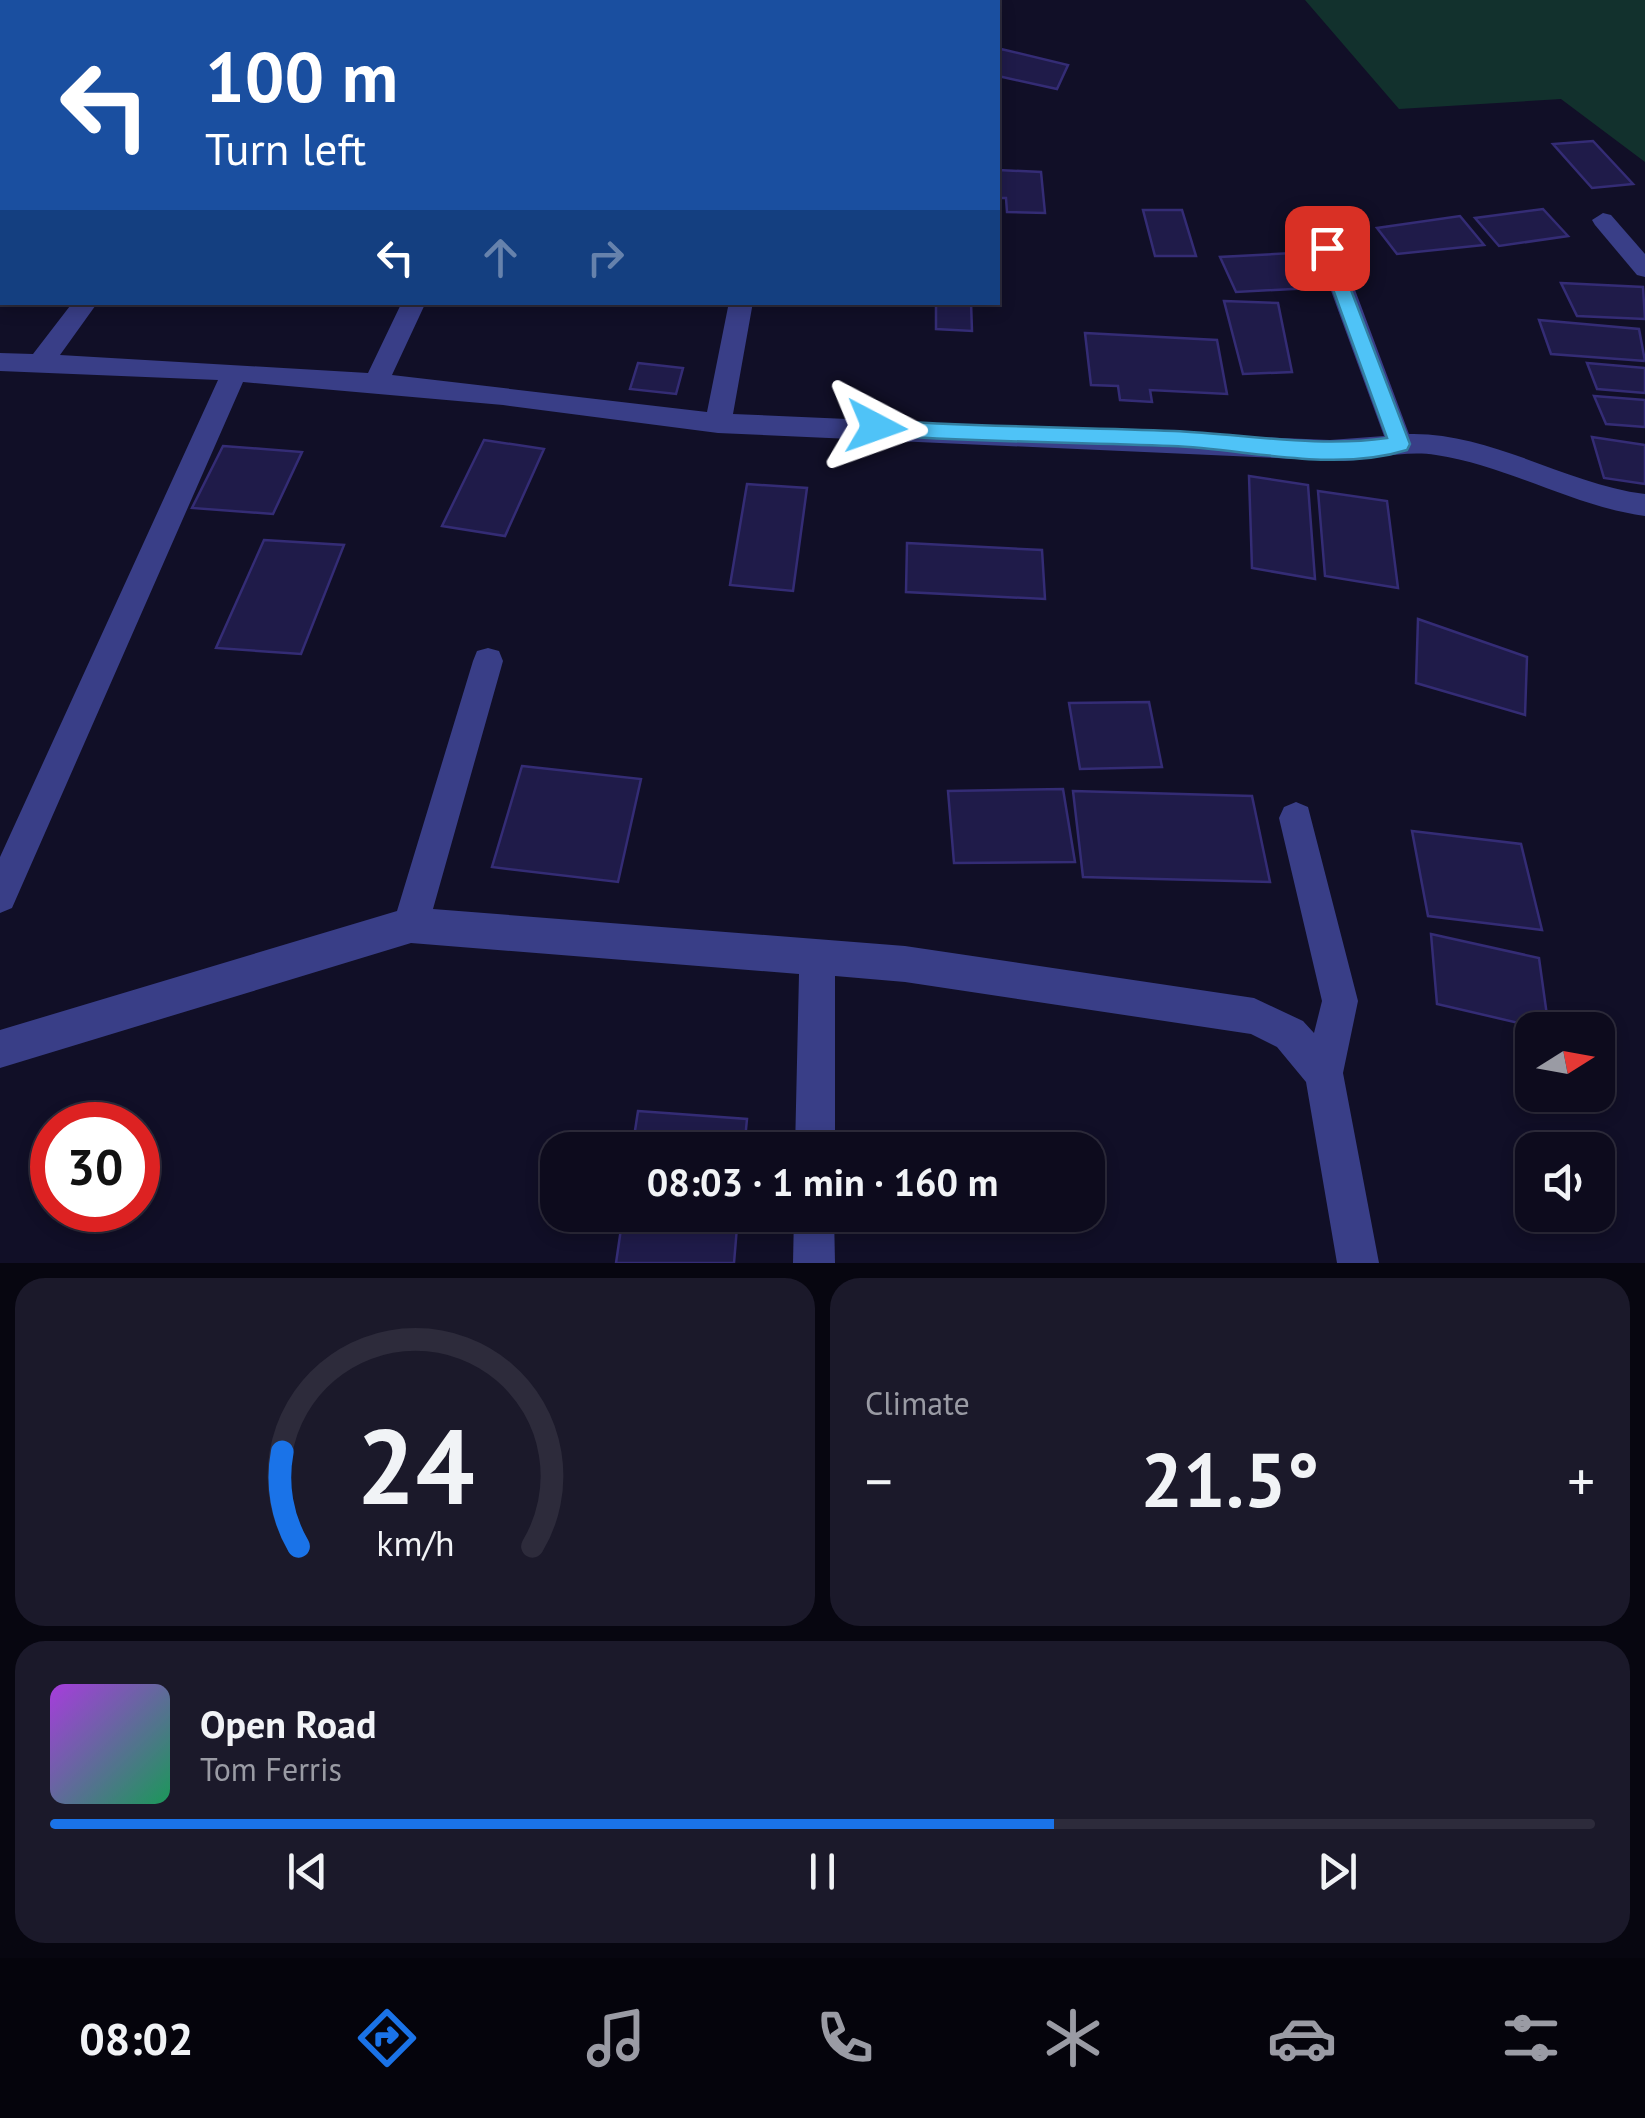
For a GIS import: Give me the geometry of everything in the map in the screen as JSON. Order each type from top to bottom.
[{"type":"street","points":[[1604,220],[1645,269]]},
{"type":"street","points":[[1327,248],[1400,444]]},
{"type":"street","points":[[40,363],[84,305]]},
{"type":"street","points":[[375,385],[413,305]]},
{"type":"street","points":[[718,422],[740,305]]},
{"type":"street","points":[[0,362],[375,385],[573,402],[718,422],[842,425],[1008,437],[1173,439],[1346,452],[1400,444],[1434,444],[1476,454],[1547,483],[1645,505]]},
{"type":"street","points":[[0,896],[233,375]]},
{"type":"street","points":[[412,924],[488,661]]},
{"type":"street","points":[[1296,818],[1340,1000],[1324,1073],[1358,1263]]},
{"type":"street","points":[[0,1049],[412,924],[817,956],[1254,1016],[1290,1034],[1324,1073]]},
{"type":"street","points":[[815,1132],[817,956]]},
{"type":"street","points":[[814,1232],[814,1263]]},
{"type":"green space","points":[[1305,0],[1645,0],[1645,162],[1561,99],[1399,109]]},
{"type":"building","points":[[1001,49],[1068,65],[1057,89],[1000,76]]},
{"type":"building","points":[[1593,141],[1633,184],[1592,188],[1553,144]]},
{"type":"building","points":[[1000,170],[1041,172],[1045,213],[1007,212],[1006,198],[1000,198]]},
{"type":"building","points":[[1543,209],[1568,236],[1499,246],[1475,218]]},
{"type":"building","points":[[1143,210],[1182,210],[1196,256],[1155,256]]},
{"type":"building","points":[[1460,216],[1484,245],[1397,254],[1377,228]]},
{"type":"building","points":[[1311,252],[1329,287],[1236,292],[1220,257]]},
{"type":"building","points":[[1561,283],[1643,287],[1645,319],[1577,316]]},
{"type":"building","points":[[1224,301],[1278,303],[1292,372],[1243,374]]},
{"type":"building","points":[[936,305],[971,305],[972,331],[936,329]]},
{"type":"building","points":[[1539,320],[1639,329],[1645,361],[1551,354]]},
{"type":"building","points":[[1085,333],[1217,340],[1227,394],[1150,390],[1152,402],[1120,400],[1118,386],[1091,385]]},
{"type":"building","points":[[638,363],[683,368],[676,394],[630,389]]},
{"type":"building","points":[[1587,363],[1645,368],[1645,393],[1597,389]]},
{"type":"building","points":[[1594,396],[1645,400],[1645,427],[1606,424]]},
{"type":"building","points":[[1592,437],[1645,445],[1645,484],[1604,478]]},
{"type":"building","points":[[484,440],[544,449],[505,536],[442,526]]},
{"type":"building","points":[[223,446],[302,452],[273,514],[192,508]]},
{"type":"building","points":[[1249,476],[1308,485],[1315,579],[1252,568]]},
{"type":"building","points":[[747,484],[807,488],[793,591],[730,585]]},
{"type":"building","points":[[1318,491],[1387,501],[1398,588],[1325,576]]},
{"type":"building","points":[[264,540],[344,545],[301,654],[216,648]]},
{"type":"building","points":[[907,543],[1042,550],[1045,599],[906,592]]},
{"type":"building","points":[[1418,619],[1527,657],[1525,715],[1416,683]]},
{"type":"building","points":[[1149,702],[1162,767],[1080,769],[1069,703]]},
{"type":"building","points":[[522,766],[641,779],[618,882],[492,867]]},
{"type":"building","points":[[1063,789],[1075,862],[954,863],[948,791]]},
{"type":"building","points":[[1073,791],[1252,796],[1270,882],[1083,877]]},
{"type":"building","points":[[1412,831],[1521,844],[1542,930],[1428,916]]},
{"type":"building","points":[[1431,934],[1539,958],[1546,1012],[1515,1012],[1515,1022],[1437,1004]]},
{"type":"building","points":[[638,1111],[747,1119],[746,1132],[635,1132]]},
{"type":"building","points":[[621,1232],[737,1232],[734,1263],[616,1263]]},
{"type":"route","points":[[876,427],[1008,437],[1173,439],[1346,452],[1400,444],[1327,248]]}]
